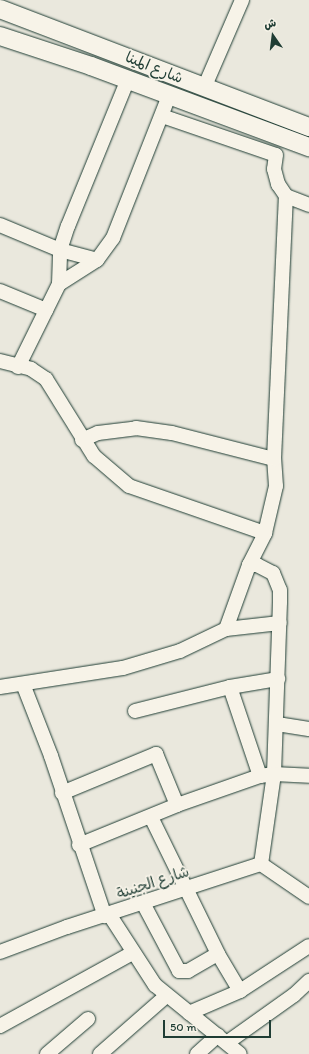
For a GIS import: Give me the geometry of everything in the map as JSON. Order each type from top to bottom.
[{"type":"main road","name":"شارع المينا","points":[[0,9],[204,88],[307,125]]},
{"type":"main road","name":"شارع المينا","points":[[0,36],[128,79],[169,96],[309,147]]},
{"type":"street","points":[[204,88],[242,0]]},
{"type":"street","points":[[18,367],[59,284],[60,250],[128,79]]},
{"type":"street","points":[[59,284],[97,260],[113,238],[169,96]]},
{"type":"street","points":[[162,116],[276,155]]},
{"type":"street","points":[[226,629],[249,565],[266,533],[276,486],[274,459],[286,196],[275,175],[276,155],[286,138],[307,125]]},
{"type":"street","points":[[286,196],[309,205]]},
{"type":"street","points":[[0,225],[60,250],[97,260]]},
{"type":"street","points":[[0,291],[46,310]]},
{"type":"street","points":[[0,361],[18,367],[31,369],[46,379],[82,440],[105,467],[129,486],[266,533]]},
{"type":"street","points":[[82,440],[98,433],[136,428],[172,433],[274,459]]},
{"type":"street","points":[[249,565],[263,567],[276,578],[280,590],[277,724],[274,774],[261,864],[309,897]]},
{"type":"street","points":[[0,687],[122,668],[180,651],[226,629],[280,623]]},
{"type":"street","points":[[135,712],[230,686],[278,679]]},
{"type":"street","points":[[23,684],[51,756],[79,846],[107,915],[148,976],[166,996],[223,1038],[240,1054]]},
{"type":"street","points":[[230,686],[260,776]]},
{"type":"street","points":[[277,724],[309,729]]},
{"type":"street","points":[[62,793],[156,754],[177,805]]},
{"type":"street","points":[[79,846],[152,817],[177,805],[260,776],[274,774],[309,776]]},
{"type":"street","points":[[152,817],[218,954],[240,991]]},
{"type":"street","name":"شارع الجنينة","points":[[0,952],[143,903],[188,890],[261,864]]},
{"type":"street","points":[[143,903],[179,971],[188,970],[218,954]]},
{"type":"street","points":[[189,1013],[240,991],[309,946]]},
{"type":"street","points":[[0,1026],[132,952]]},
{"type":"street","points":[[197,1054],[294,995],[309,981]]},
{"type":"street","points":[[100,1054],[166,996]]},
{"type":"street","points":[[46,1054],[88,1020]]}]
